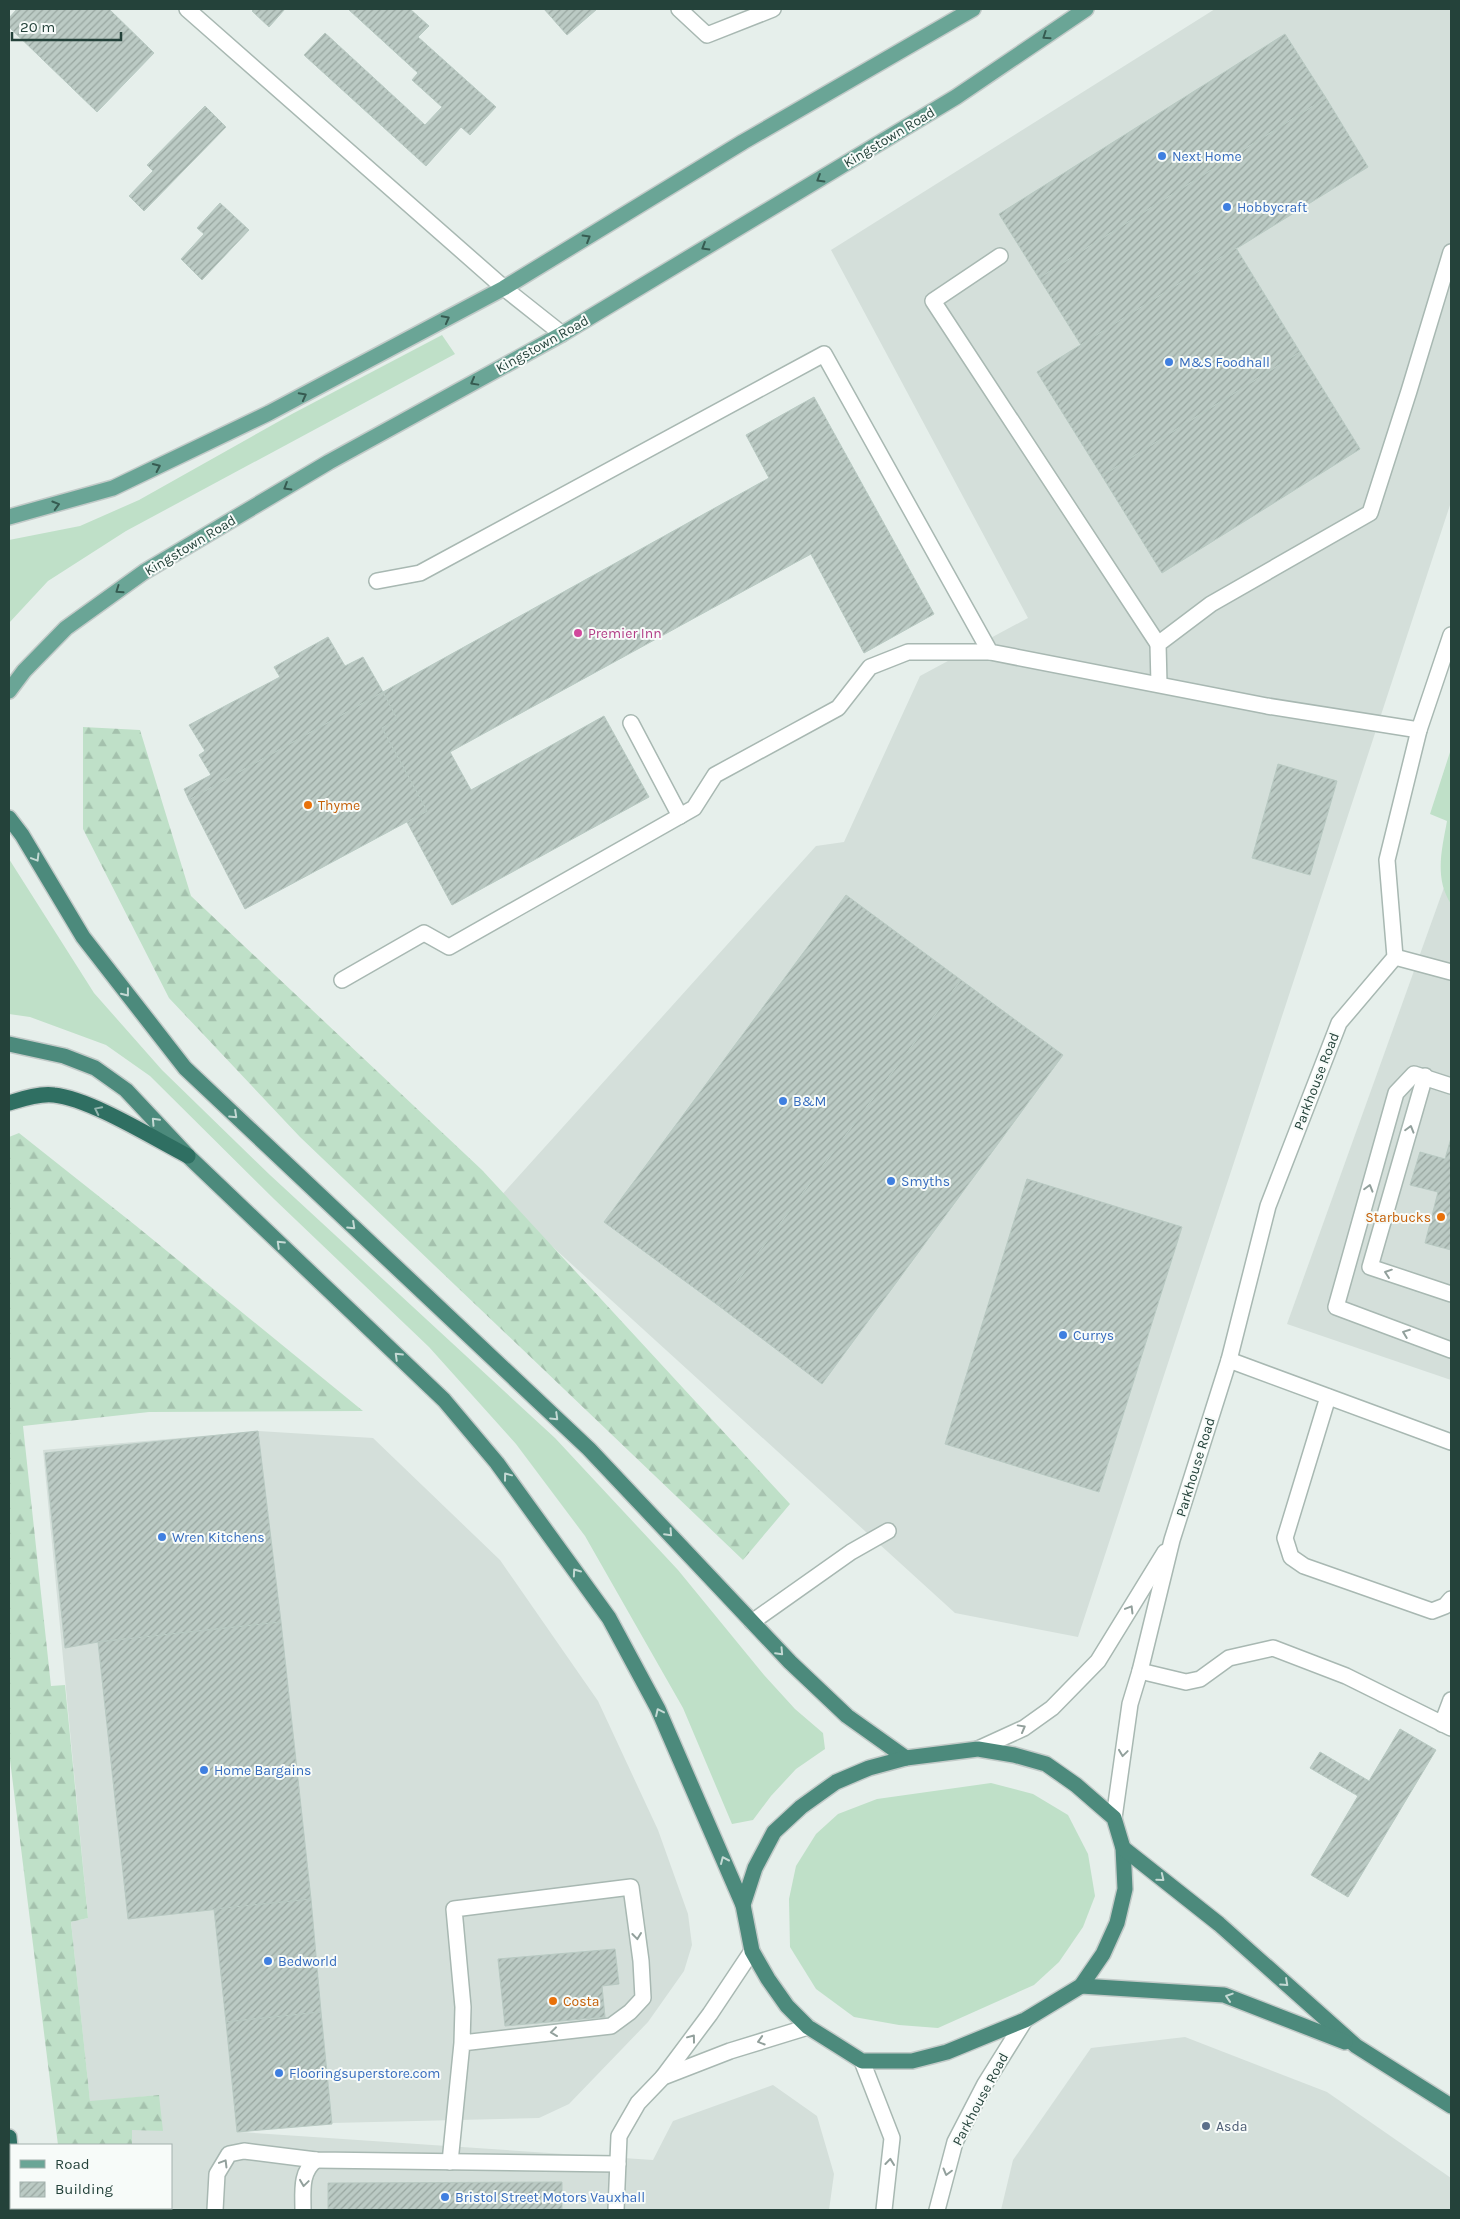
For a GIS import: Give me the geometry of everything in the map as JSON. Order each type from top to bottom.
[{"type":"highway","points":[[9,818],[22,835],[83,937],[185,1068],[589,1449],[790,1662],[847,1716],[906,1758]]},
{"type":"highway","points":[[9,1044],[64,1056],[95,1068],[126,1090],[188,1156],[444,1400],[497,1463],[609,1618],[658,1709],[744,1905],[752,1951],[768,1979],[788,2006],[808,2027],[862,2061],[912,2061],[947,2052],[1025,2020],[1081,1986],[1104,1954],[1117,1923],[1126,1889],[1123,1848],[1114,1818],[1076,1785],[1046,1764],[1014,1755],[978,1749],[906,1758],[869,1768],[836,1782],[794,1813],[774,1832],[755,1868],[744,1905]]},
{"type":"highway","points":[[9,1103],[23,1098],[53,1094],[83,1102],[188,1156]]},
{"type":"highway","points":[[1123,1848],[1219,1924],[1356,2046],[1451,2106]]},
{"type":"highway","points":[[1081,1986],[1224,1995],[1356,2046]]},
{"type":"main road","points":[[9,517],[113,488],[269,413],[504,288],[743,142],[973,9]]},
{"type":"main road","name":"Kingstown Road","points":[[9,691],[24,671],[66,628],[144,572],[329,462],[562,334],[956,97],[1086,9]]},
{"type":"street","points":[[187,9],[504,288],[562,334]]},
{"type":"street","points":[[679,9],[708,35],[773,9]]},
{"type":"street","points":[[1158,644],[1211,604],[1370,513],[1410,391],[1451,252]]},
{"type":"street","points":[[1000,256],[933,301],[1158,644],[1159,684]]},
{"type":"street","points":[[377,581],[420,574],[824,354],[990,652]]},
{"type":"street","points":[[1451,634],[1419,730],[1387,860],[1395,957],[1451,972]]},
{"type":"street","points":[[342,980],[424,933],[449,948],[694,808],[714,775],[838,708],[870,668],[908,652],[990,652],[1268,706],[1419,730]]},
{"type":"street","points":[[631,723],[680,816]]},
{"type":"street","name":"Parkhouse Road","points":[[1114,1818],[1130,1704],[1172,1540],[1229,1360],[1268,1206],[1339,1023],[1395,957]]},
{"type":"street","points":[[1451,1086],[1414,1074],[1396,1093],[1336,1307],[1451,1350]]},
{"type":"street","points":[[1425,1076],[1370,1267],[1451,1294]]},
{"type":"street","points":[[1229,1360],[1451,1442]]},
{"type":"street","points":[[1328,1397],[1285,1538],[1291,1557],[1304,1566],[1432,1611],[1449,1606]]},
{"type":"street","points":[[752,1622],[851,1552],[888,1531]]},
{"type":"street","name":"Parkhouse Road","points":[[978,1749],[1024,1728],[1052,1708],[1098,1661],[1172,1540]]},
{"type":"street","points":[[1140,1670],[1186,1682],[1200,1679],[1229,1658],[1273,1648],[1346,1676],[1447,1726],[1451,1700]]},
{"type":"street","points":[[450,2162],[462,2043],[463,2006],[454,1908],[631,1888],[641,1960],[643,1998],[630,2012],[611,2026],[462,2043]]},
{"type":"street","points":[[616,2210],[619,2136],[638,2103],[663,2077],[710,2014],[752,1951]]},
{"type":"street","name":"Parkhouse Road","points":[[937,2210],[955,2142],[985,2084],[1025,2020]]},
{"type":"street","points":[[663,2077],[730,2051],[808,2027]]},
{"type":"street","points":[[862,2061],[892,2138],[884,2210]]},
{"type":"street","points":[[215,2210],[217,2174],[229,2154],[244,2151],[316,2160],[618,2164]]},
{"type":"street","points":[[303,2210],[303,2184],[307,2166],[316,2160]]},
{"type":"shaded area","points":[[1215,9],[1451,9],[1451,502],[1078,1637],[955,1613],[499,1198],[816,846],[844,842],[920,676],[1028,618],[831,250]]},
{"type":"shaded area","points":[[1451,868],[1451,1380],[1287,1324]]},
{"type":"shaded area","points":[[258,1431],[373,1438],[500,1560],[598,1701],[658,1830],[688,1914],[692,1945],[684,1971],[648,2022],[569,2104],[539,2118],[332,2123],[241,2132],[653,2160],[673,2121],[773,2085],[817,2116],[834,2174],[829,2210],[135,2210],[172,2209],[172,2144],[132,2144],[132,2130],[159,2095],[90,2102],[71,1922],[88,1918],[43,1450]]},
{"type":"shaded area","name":"Asda","points":[[1185,2037],[1327,2092],[1451,2178],[1451,2210],[1001,2210],[1013,2160],[1091,2048]]},
{"type":"green space","points":[[442,335],[455,354],[126,531],[48,581],[9,623],[9,540],[80,526],[139,500],[292,414]]},
{"type":"green space","points":[[83,727],[140,730],[191,896],[482,1170],[790,1504],[743,1560],[300,1137],[169,998],[83,829]]},
{"type":"green space","points":[[1451,749],[1451,904],[1442,884],[1441,874],[1447,821],[1430,814]]},
{"type":"green space","points":[[9,859],[94,993],[162,1070],[270,1175],[555,1438],[678,1570],[764,1675],[795,1709],[823,1733],[825,1749],[796,1769],[771,1796],[753,1820],[732,1824],[683,1708],[585,1536],[516,1444],[429,1347],[274,1199],[150,1076],[106,1045],[30,1017],[9,1014]]},
{"type":"green space","points":[[19,1133],[363,1411],[149,1412],[23,1426],[51,1686],[65,1685],[88,1918],[71,1922],[90,2101],[159,2095],[163,2131],[132,2130],[132,2144],[58,2144],[9,1752],[9,1137]]},
{"type":"green space","points":[[991,1783],[1033,1794],[1068,1815],[1088,1854],[1095,1896],[1083,1927],[1059,1962],[1034,1985],[938,2028],[899,2025],[854,2017],[816,1989],[790,1947],[789,1899],[796,1866],[816,1834],[838,1814],[877,1799]]},
{"type":"green space","points":[[66,2209],[134,2209],[134,2210]]},
{"type":"building","points":[[17,9],[109,9],[154,53],[97,112],[9,27],[9,18]]},
{"type":"building","points":[[254,9],[285,9],[269,27],[252,11]]},
{"type":"building","points":[[348,9],[410,9],[429,26],[418,37],[496,107],[470,135],[461,127],[426,166],[304,55],[325,33],[425,125],[442,107],[412,80],[418,73]]},
{"type":"building","points":[[544,9],[597,9],[567,35]]},
{"type":"building","name":"Next Home","points":[[1285,34],[1326,98],[1039,278],[999,214]]},
{"type":"building","name":"Hobbycraft","points":[[1326,98],[1368,167],[1081,345],[1039,278]]},
{"type":"building","points":[[205,106],[226,127],[144,211],[129,196],[153,171],[147,165]]},
{"type":"building","points":[[220,203],[249,230],[202,280],[181,259],[204,234],[197,228]]},
{"type":"building","name":"M&S Foodhall","points":[[1236,248],[1300,352],[1102,476],[1037,372]]},
{"type":"building","points":[[1300,352],[1360,449],[1162,573],[1102,476]]},
{"type":"building","name":"Premier Inn","points":[[814,397],[934,614],[864,653],[811,554],[450,752],[471,790],[604,716],[649,797],[452,905],[407,822],[427,811],[382,728],[397,719],[383,692],[769,478],[746,435]]},
{"type":"building","points":[[328,637],[345,666],[363,657],[383,692],[189,800],[184,789],[211,775],[199,755],[205,751],[189,725],[280,677],[274,667]]},
{"type":"building","name":"Thyme","points":[[383,692],[397,719],[382,728],[427,811],[245,909],[189,800]]},
{"type":"building","points":[[1278,764],[1337,781],[1310,875],[1252,858]]},
{"type":"building","name":"B&M","points":[[846,895],[961,980],[719,1306],[604,1222]]},
{"type":"building","name":"Smyths","points":[[961,980],[1063,1055],[822,1384],[719,1306]]},
{"type":"building","name":"Starbucks","points":[[1451,1138],[1451,1250],[1425,1243],[1438,1192],[1410,1185],[1420,1152],[1445,1159]]},
{"type":"building","name":"Currys","points":[[1027,1179],[1182,1227],[1099,1492],[945,1444]]},
{"type":"building","name":"Wren Kitchens","points":[[258,1431],[281,1622],[98,1642],[65,1648],[45,1453]]},
{"type":"building","name":"Home Bargains","points":[[281,1622],[311,1899],[128,1919],[98,1642]]},
{"type":"building","points":[[1400,1729],[1436,1750],[1348,1897],[1311,1875],[1358,1796],[1310,1768],[1320,1752],[1369,1781]]},
{"type":"building","name":"Bedworld","points":[[311,1899],[321,2012],[226,2022],[214,1909]]},
{"type":"building","name":"Costa","points":[[615,1949],[619,1984],[602,1986],[605,2017],[505,2026],[498,1959]]},
{"type":"building","name":"Flooringsuperstore.com","points":[[321,2012],[332,2124],[237,2132],[226,2022]]},
{"type":"building","name":"Bristol Street Motors Vauxhall","points":[[562,2182],[562,2210],[328,2210],[328,2183]]},
{"type":"place","name":"Next Home","points":[[1162,156]]},
{"type":"place","name":"Hobbycraft","points":[[1227,207]]},
{"type":"place","name":"M&S Foodhall","points":[[1169,362]]},
{"type":"place","name":"Premier Inn","points":[[578,633]]},
{"type":"place","name":"Thyme","points":[[308,805]]},
{"type":"place","name":"B&M","points":[[783,1101]]},
{"type":"place","name":"Smyths","points":[[891,1181]]},
{"type":"place","name":"Starbucks","points":[[1441,1217]]},
{"type":"place","name":"Currys","points":[[1063,1335]]},
{"type":"place","name":"Wren Kitchens","points":[[162,1537]]},
{"type":"place","name":"Home Bargains","points":[[204,1770]]},
{"type":"place","name":"Bedworld","points":[[268,1961]]},
{"type":"place","name":"Costa","points":[[553,2001]]},
{"type":"place","name":"Flooringsuperstore.com","points":[[279,2073]]},
{"type":"place","name":"Asda","points":[[1206,2126]]},
{"type":"place","name":"Bristol Street Motors Vauxhall","points":[[445,2197]]}]
